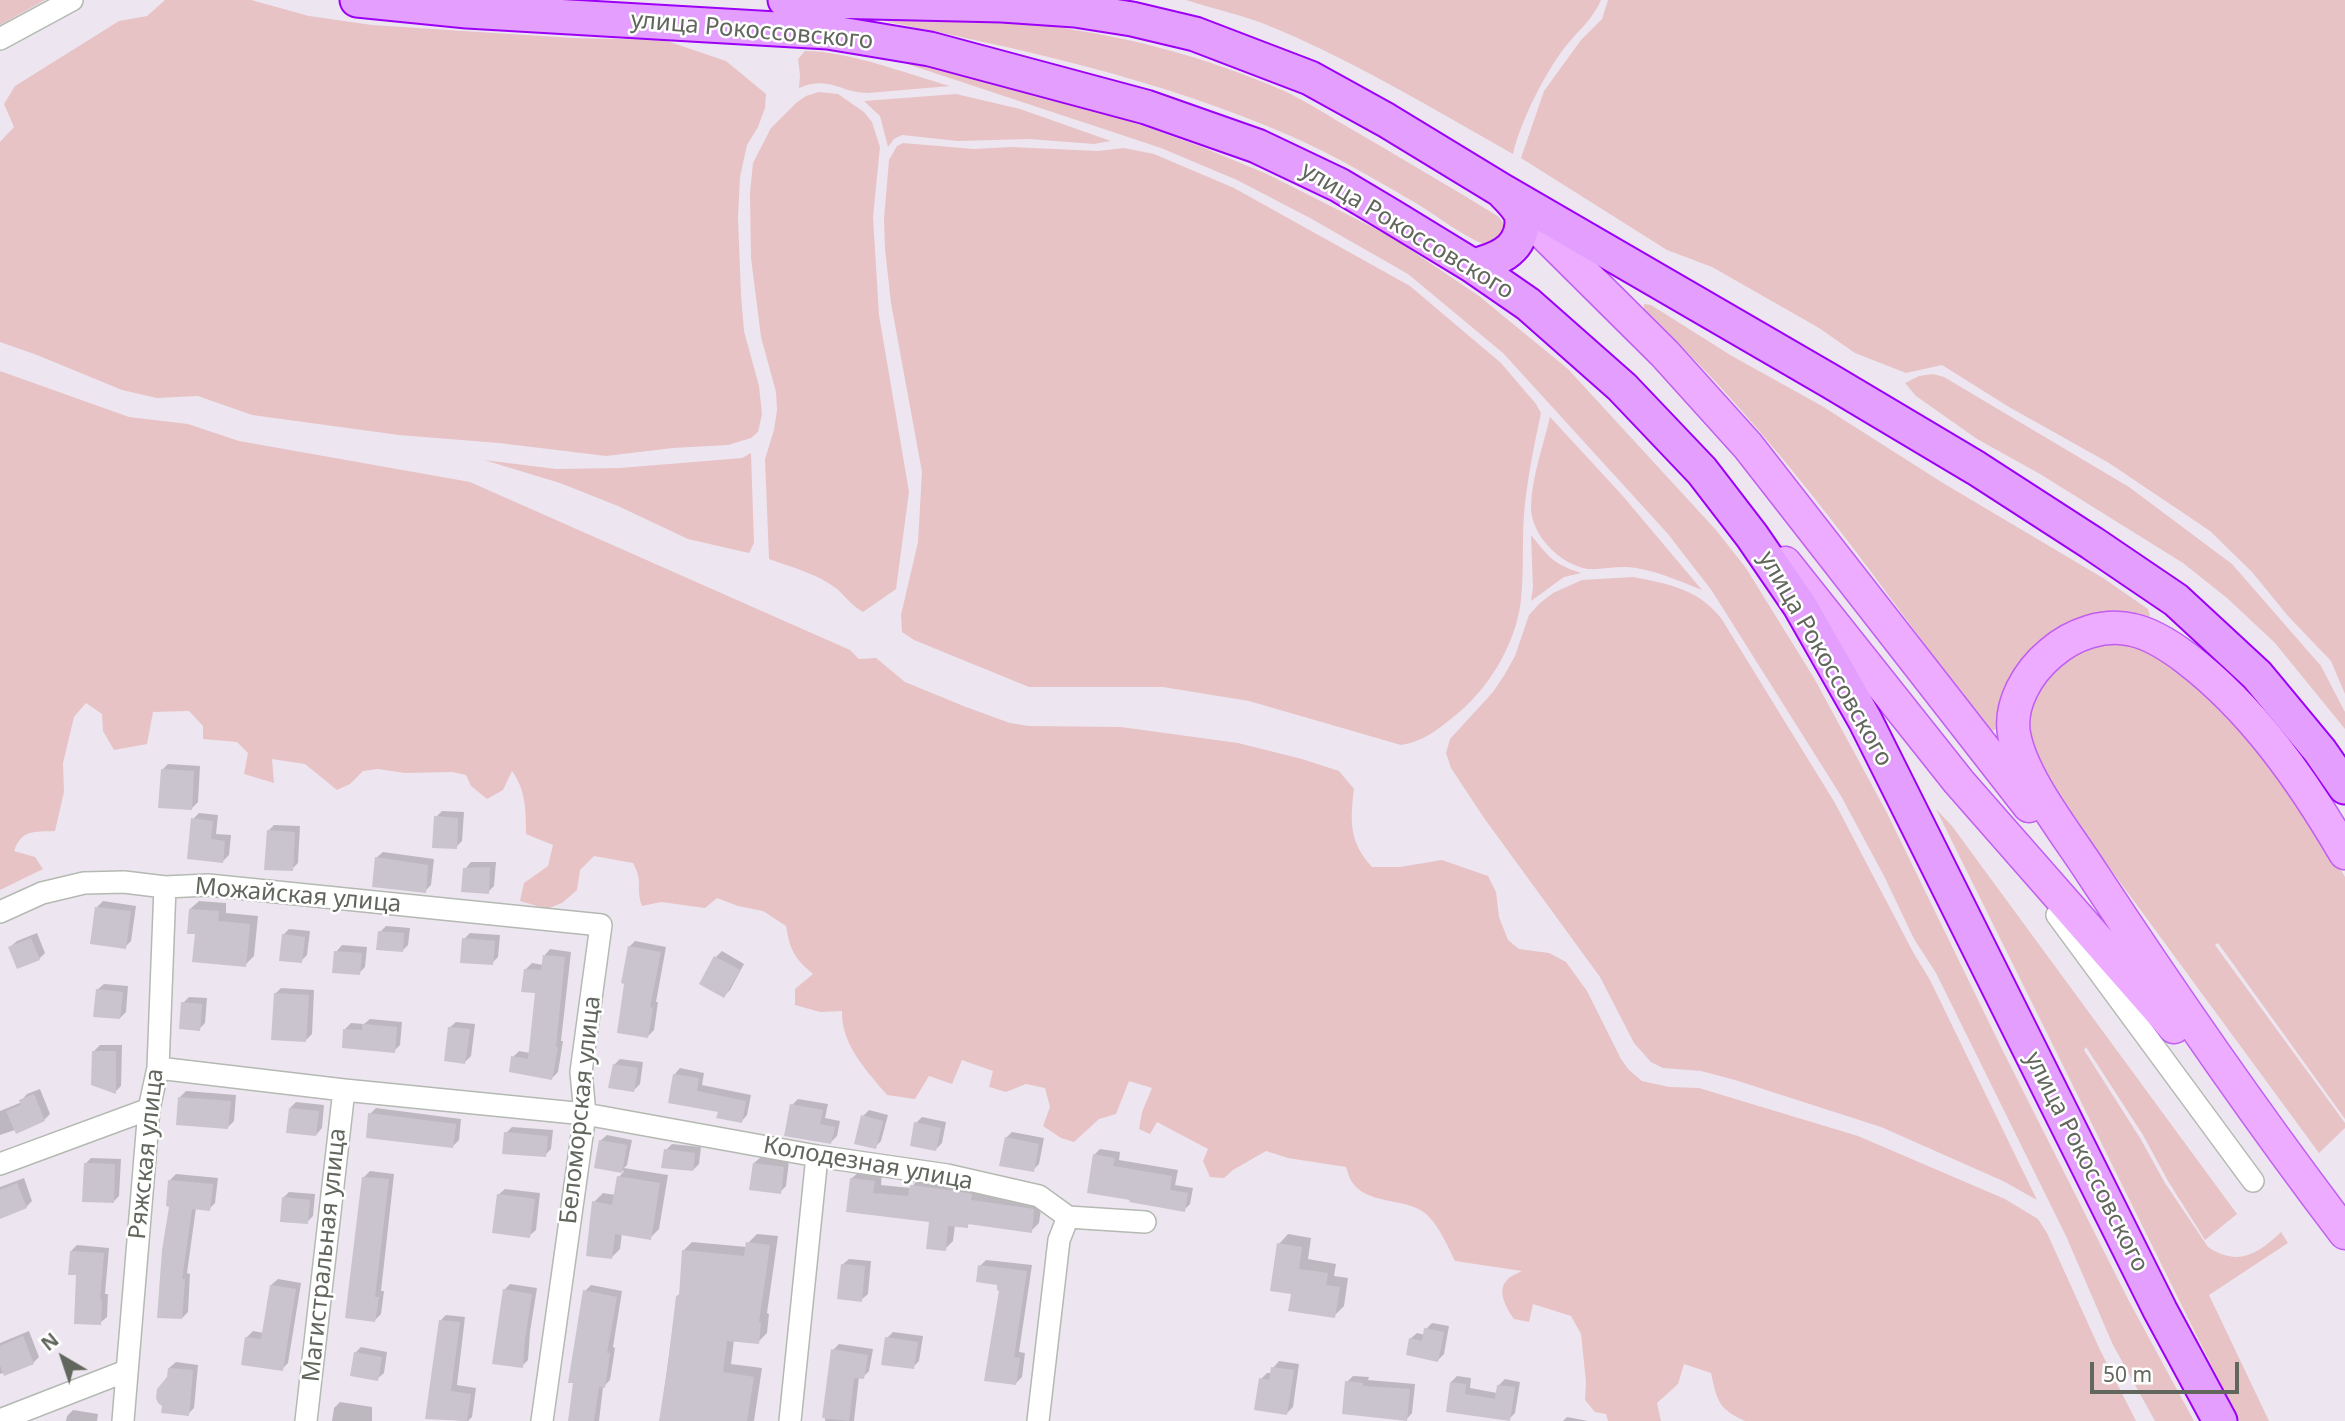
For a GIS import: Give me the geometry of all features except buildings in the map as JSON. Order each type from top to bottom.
[{"type":"highway","name":"улица Рокоссовского","points":[[357,0],[467,12],[828,32],[930,49],[1146,107],[1258,146],[1339,186],[1473,266],[1528,304],[1622,387],[1702,471],[1752,536],[1800,606],[1865,720],[2160,1310],[2220,1421]]},
{"type":"highway","name":"улица Рокоссовского","points":[[785,0],[1002,5],[1075,10],[1132,19],[1195,34],[1310,78],[1386,120],[1510,200],[1830,381],[2092,543],[2176,600],[2257,675],[2320,751],[2345,787]]},
{"type":"highway","points":[[1473,266],[1494,261],[1517,243],[1522,221],[1510,200]]},
{"type":"main road","points":[[1510,200],[1665,354],[1748,446],[2164,982]]},
{"type":"main road","points":[[1702,471],[1815,598],[1959,782],[2285,1155]]},
{"type":"main road","points":[[2345,853],[2279,752],[2221,688],[2174,649],[2153,637],[2133,630],[2096,629],[2058,647],[2034,670],[2017,699],[2013,717],[2014,734],[2026,771],[2164,982],[2285,1155],[2345,1233]]},
{"type":"street","points":[[0,39],[72,0]]},
{"type":"street","points":[[1959,782],[2253,1181]]},
{"type":"street","name":"Можайская улица","points":[[0,912],[43,893],[84,883],[124,882],[165,887],[208,885],[601,925]]},
{"type":"street","name":"Ряжская улица","points":[[123,1421],[149,1109],[158,1068],[165,887]]},
{"type":"street","name":"Беломорская улица","points":[[542,1421],[586,1114],[581,1072],[601,925]]},
{"type":"street","name":"Колодезная улица","points":[[158,1068],[586,1114],[817,1156],[947,1175],[1039,1196],[1068,1217]]},
{"type":"street","name":"Магистральная улица","points":[[306,1421],[344,1090]]},
{"type":"street","points":[[0,1164],[149,1109]]},
{"type":"street","points":[[790,1421],[817,1156]]},
{"type":"street","points":[[1038,1421],[1059,1240],[1068,1217],[1145,1222]]},
{"type":"street","points":[[0,1420],[126,1371]]},
{"type":"shaded area","points":[[0,0],[45,0],[0,25]]},
{"type":"shaded area","points":[[165,0],[251,0],[309,16],[372,25],[572,38],[664,40],[726,61],[766,94],[765,108],[758,127],[747,145],[740,177],[738,217],[744,331],[759,386],[762,414],[758,432],[751,438],[728,445],[606,456],[499,443],[399,435],[252,415],[198,396],[157,398],[122,390],[0,342],[0,142],[14,127],[4,104],[15,86],[119,21],[147,16]]},
{"type":"shaded area","points":[[1186,0],[1601,0],[1590,19],[1557,58],[1542,84],[1521,127],[1513,154],[1390,84],[1327,52],[1262,23]]},
{"type":"shaded area","points":[[1608,0],[2345,0],[2345,694],[2331,661],[2288,616],[2252,572],[2210,531],[2109,463],[2009,407],[1942,365],[1906,373],[1855,353],[1819,328],[1712,267],[1667,250],[1521,158],[1544,91],[1581,40],[1602,19]]},
{"type":"shaded area","points":[[874,19],[954,19],[1065,28],[1129,40],[1224,67],[1302,100],[1445,184],[1499,217],[1506,227],[1506,236],[1492,244],[1483,244],[1325,152],[1242,116],[1191,98],[1087,67]]},
{"type":"shaded area","points":[[805,51],[859,59],[950,86],[868,93],[819,83],[799,88],[798,59]]},
{"type":"shaded area","points":[[868,51],[1085,105],[1202,147],[1267,174],[1390,236],[1479,296],[1568,369],[1716,530],[1746,568],[1814,678],[1887,813],[2129,1301],[2194,1421],[2155,1421],[2113,1345],[2066,1236],[1936,973],[1914,939],[1841,796],[1712,591],[1668,534],[1503,353],[1408,274],[1237,180],[1161,148]]},
{"type":"shaded area","points":[[819,92],[838,94],[864,112],[872,122],[880,147],[873,217],[879,315],[909,492],[896,589],[863,612],[821,579],[769,559],[765,459],[777,410],[776,392],[761,337],[751,258],[750,193],[753,163],[771,128],[796,103]]},
{"type":"shaded area","points":[[956,94],[1020,109],[1111,141],[1094,144],[1029,139],[958,141],[902,135],[894,139],[888,147],[880,116],[864,101]]},
{"type":"shaded area","points":[[903,143],[974,149],[1011,147],[1098,151],[1124,148],[1154,154],[1234,188],[1410,286],[1501,363],[1541,413],[1525,501],[1522,589],[1518,617],[1498,665],[1465,707],[1428,735],[1401,745],[1249,701],[1163,687],[1029,687],[914,640],[902,632],[901,615],[918,542],[922,472],[891,303],[885,249],[884,219],[889,160],[897,146]]},
{"type":"shaded area","points":[[1644,304],[1651,305],[1732,356],[1822,406],[1943,483],[2103,578],[2148,609],[2150,616],[2145,618],[2121,615],[2001,709],[1996,729],[1992,731],[1987,728],[1785,461],[1696,361],[1648,314]]},
{"type":"shaded area","points":[[0,371],[129,417],[188,424],[239,441],[470,482],[850,650],[859,659],[876,658],[905,682],[1010,723],[1029,726],[1121,727],[1238,743],[1339,771],[1354,789],[1352,811],[1355,840],[1372,867],[1400,867],[1442,860],[1488,876],[1496,892],[1499,917],[1508,940],[1519,949],[1549,953],[1566,962],[1587,991],[1621,1059],[1642,1081],[1669,1087],[1699,1088],[1858,1136],[2005,1199],[2038,1219],[2136,1421],[1745,1421],[1720,1403],[1711,1373],[1684,1364],[1678,1384],[1657,1403],[1661,1421],[1608,1421],[1606,1414],[1595,1412],[1585,1400],[1581,1334],[1571,1316],[1533,1304],[1529,1322],[1514,1319],[1504,1300],[1502,1289],[1508,1279],[1522,1271],[1455,1261],[1427,1215],[1414,1207],[1366,1194],[1352,1182],[1346,1167],[1288,1158],[1266,1151],[1224,1178],[1210,1177],[1203,1161],[1208,1149],[1157,1122],[1150,1134],[1139,1129],[1142,1112],[1152,1088],[1129,1081],[1116,1114],[1099,1119],[1074,1142],[1061,1138],[1043,1126],[1050,1107],[1045,1088],[1026,1084],[1006,1092],[989,1087],[993,1071],[962,1060],[952,1084],[929,1076],[915,1099],[887,1095],[851,1046],[846,1035],[842,1011],[820,1012],[795,1005],[795,989],[813,974],[794,953],[786,926],[763,911],[717,898],[705,908],[661,902],[642,906],[638,875],[633,863],[594,856],[580,870],[577,890],[562,903],[547,909],[520,901],[524,883],[548,866],[553,845],[526,834],[523,793],[512,771],[503,790],[487,799],[471,786],[466,775],[452,772],[405,773],[378,769],[363,771],[350,784],[337,790],[305,764],[272,759],[274,783],[244,774],[248,753],[237,742],[203,739],[203,726],[189,711],[153,712],[147,744],[114,750],[103,731],[102,714],[86,703],[74,717],[63,763],[64,792],[55,831],[25,835],[14,851],[35,857],[43,869],[0,890]]},
{"type":"shaded area","points":[[1933,374],[1944,377],[2129,487],[2232,564],[2321,666],[2345,712],[2345,729],[2275,643],[2227,598],[2183,563],[2040,474],[1977,439],[1916,396],[1905,383],[1919,376]]},
{"type":"shaded area","points":[[1550,417],[1622,495],[1702,590],[1661,574],[1636,568],[1588,569],[1577,566],[1557,555],[1541,537],[1532,517],[1531,506]]},
{"type":"shaded area","points":[[751,453],[754,543],[749,553],[688,539],[618,506],[560,483],[484,460],[556,469],[620,468],[742,458]]},
{"type":"shaded area","points":[[1531,535],[1552,559],[1581,573],[1564,577],[1531,601],[1533,587]]},
{"type":"shaded area","points":[[1633,577],[1670,585],[1692,594],[1721,618],[1835,803],[1930,980],[2037,1200],[2003,1181],[1881,1127],[1735,1080],[1701,1071],[1663,1068],[1651,1062],[1634,1043],[1600,977],[1484,818],[1451,768],[1446,753],[1450,739],[1493,692],[1505,674],[1515,656],[1529,615],[1540,603],[1553,593],[1582,580]]},
{"type":"shaded area","points":[[2109,642],[2135,644],[2176,666],[2241,727],[2326,844],[2345,877],[2345,1119],[2218,943],[2215,945],[2345,1123],[2345,1128],[2319,1153],[2056,795],[2034,757],[2029,731],[2030,712],[2035,695],[2045,680],[2072,657]]},
{"type":"shaded area","points":[[1936,809],[1952,826],[2237,1214],[2205,1240],[2143,1135],[2086,1047],[2084,1050],[2165,1183],[2208,1247],[2219,1253],[2238,1257],[2256,1252],[2281,1232],[2288,1243],[2209,1295],[2269,1421],[2239,1421]]}]
